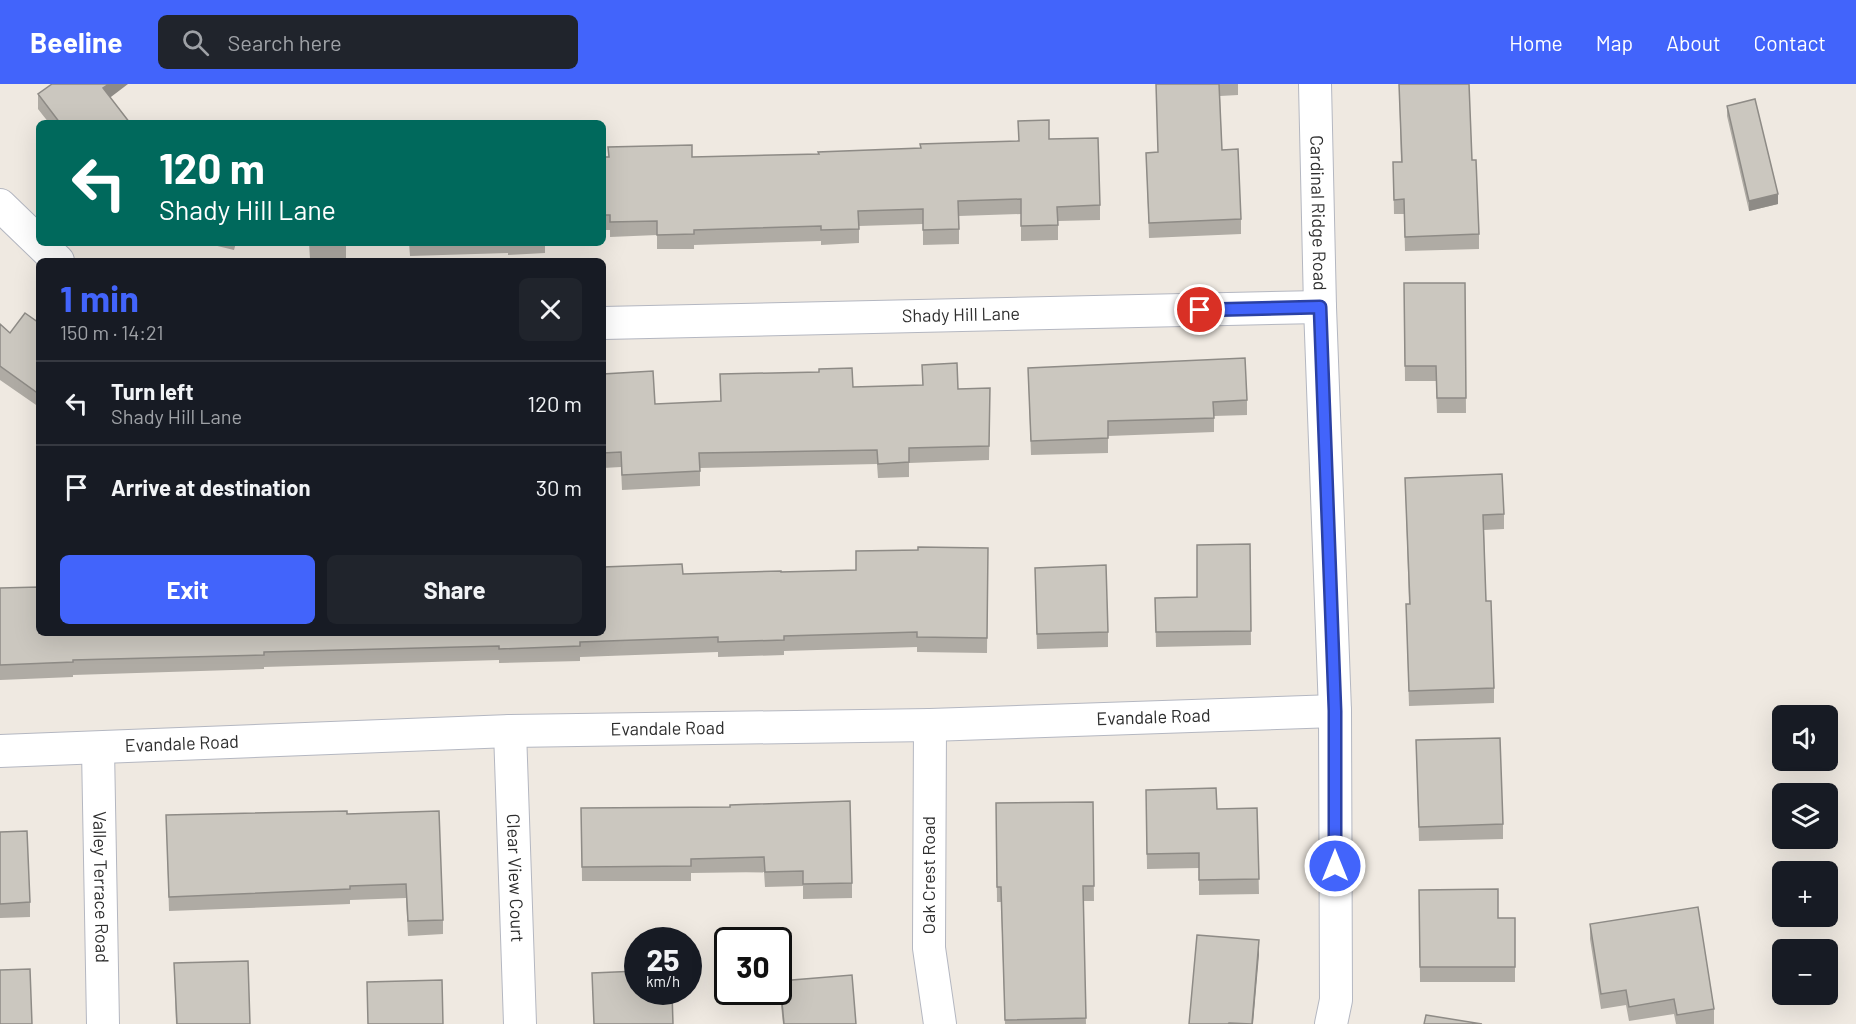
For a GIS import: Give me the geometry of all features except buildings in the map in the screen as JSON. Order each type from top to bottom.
[{"type":"street","name":"Cardinal Ridge Road","points":[[1315,84],[1320,307],[1335,711],[1336,1000],[1331,1024]]},
{"type":"street","points":[[0,205],[36,240]]},
{"type":"street","points":[[42,246],[55,258]]},
{"type":"street","name":"Shady Hill Lane","points":[[606,323],[1320,307]]},
{"type":"street","name":"Evandale Road","points":[[0,751],[98,749],[510,731],[930,725],[1335,711]]},
{"type":"street","name":"Oak Crest Road","points":[[930,725],[929,948],[940,1024]]},
{"type":"street","name":"Clear View Court","points":[[510,731],[520,1024]]},
{"type":"street","name":"Valley Terrace Road","points":[[98,749],[103,1024]]},
{"type":"route","points":[[1200,310],[1320,307],[1335,711],[1335,866]]}]
